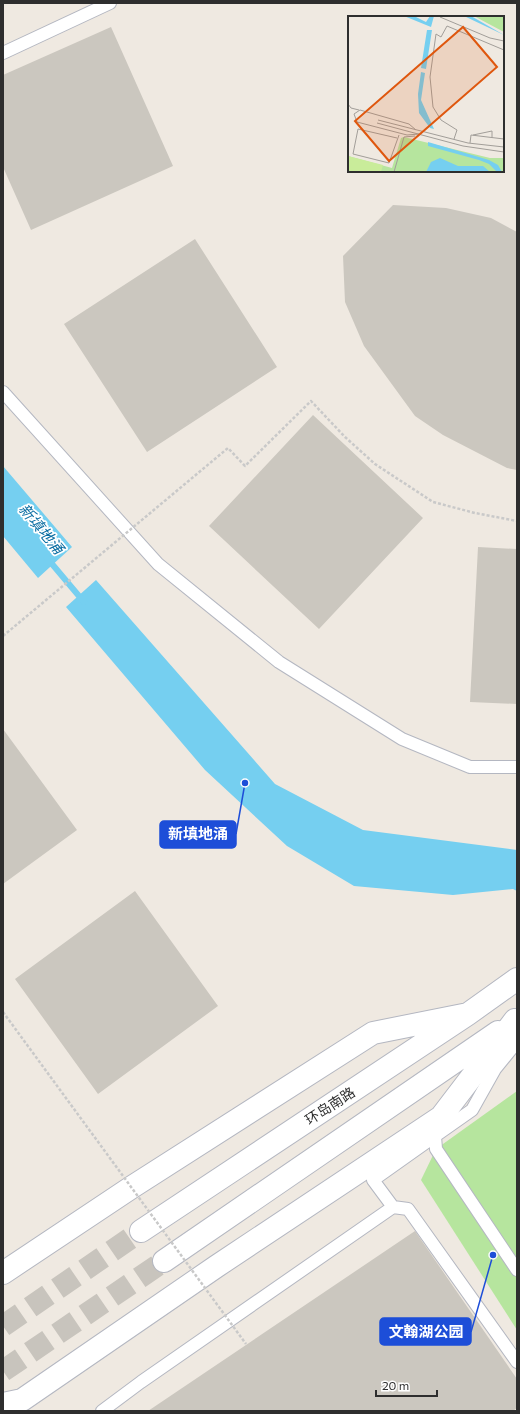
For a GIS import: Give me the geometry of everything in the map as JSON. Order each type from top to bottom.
[{"type":"main road","name":"环岛南路","points":[[141,1231],[468,1014],[517,979]]},
{"type":"main road","points":[[3,1273],[132,1187],[373,1033],[468,1014]]},
{"type":"main road","points":[[164,1261],[516,1019]]},
{"type":"main road","points":[[11,1405],[441,1117],[516,1019]]},
{"type":"lane","points":[[3,54],[110,3]]},
{"type":"lane","points":[[3,392],[158,564],[279,662],[402,739],[470,766],[517,767]]},
{"type":"lane","points":[[394,1207],[373,1180],[472,1110],[495,1069],[517,1042]]},
{"type":"lane","points":[[435,1136],[436,1149],[517,1270]]},
{"type":"lane","points":[[102,1411],[148,1377],[394,1207],[408,1209],[517,1362]]},
{"type":"path","points":[[3,636],[228,448],[245,466],[311,400],[345,437],[375,464],[433,502],[475,513],[517,521]]},
{"type":"path","points":[[3,1012],[246,1344]]},
{"type":"green space","points":[[517,1091],[517,1330],[421,1180],[436,1149]]},
{"type":"water","points":[[3,466],[72,547],[38,578],[3,536]]},
{"type":"water","points":[[96,580],[275,784],[363,830],[517,850],[517,891],[513,889],[453,895],[354,886],[287,846],[205,770],[66,607]]},
{"type":"building","points":[[111,27],[173,166],[31,230],[3,167],[3,75]]},
{"type":"building","points":[[393,205],[446,208],[491,218],[517,232],[517,470],[507,468],[443,435],[415,416],[364,346],[345,302],[343,256]]},
{"type":"building","points":[[195,239],[277,367],[147,452],[64,324]]},
{"type":"building","points":[[313,415],[423,518],[319,629],[209,526]]},
{"type":"building","points":[[478,547],[517,549],[517,704],[470,702]]},
{"type":"building","points":[[3,729],[77,830],[3,884]]},
{"type":"building","points":[[135,891],[218,1006],[98,1094],[15,979]]},
{"type":"building","points":[[415,1231],[517,1379],[517,1408],[513,1411],[148,1411]]},
{"type":"waterway","name":"新填地涌","points":[[47,558],[84,602]]},
{"type":"tunnel","points":[[3,1326],[141,1231]]},
{"type":"tunnel","points":[[3,1371],[164,1261]]},
{"type":"place","name":"新填地涌","points":[[245,783]]},
{"type":"place","name":"文翰湖公园","points":[[493,1255]]}]
